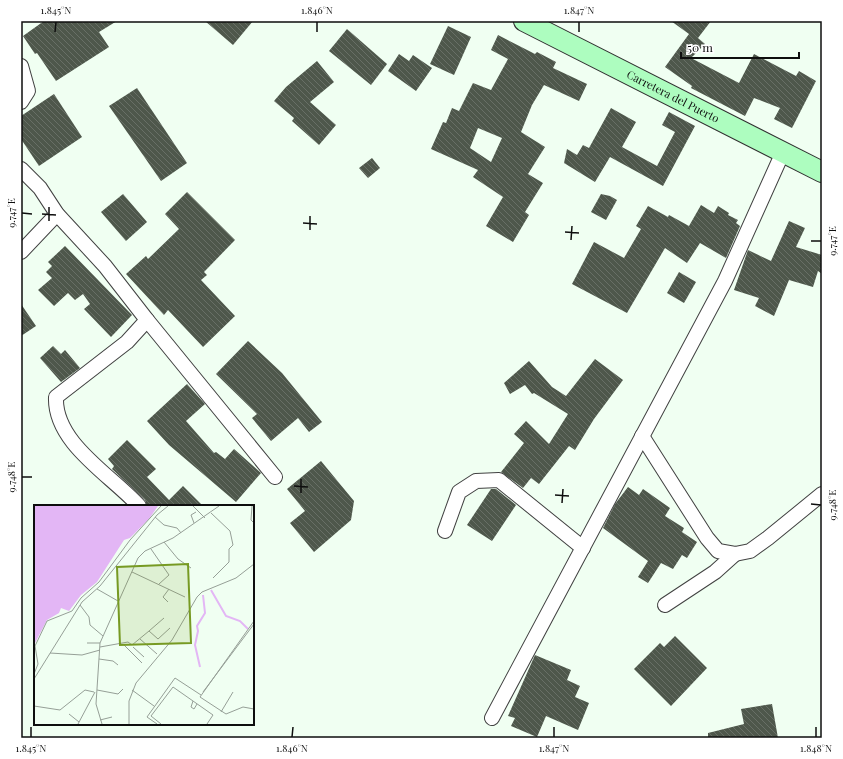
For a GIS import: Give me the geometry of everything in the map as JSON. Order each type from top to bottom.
[{"type":"main road","name":"Carretera del Puerto","points":[[524,21],[822,172]]},
{"type":"street","points":[[21,66],[28,91],[21,102]]},
{"type":"street","points":[[492,718],[725,281],[783,152]]},
{"type":"street","points":[[21,168],[40,188],[56,214],[105,266],[275,477]]},
{"type":"street","points":[[21,252],[56,214]]},
{"type":"street","points":[[137,505],[82,452],[60,424],[56,409],[56,397],[127,342],[147,320]]},
{"type":"street","points":[[642,436],[707,538],[718,551],[735,554],[750,551],[822,494]]},
{"type":"street","points":[[445,532],[459,492],[476,481],[499,480],[583,548]]},
{"type":"street","points":[[665,605],[715,572],[735,554]]},
{"type":"building","points":[[44,21],[117,21],[99,32],[109,47],[56,81],[37,53],[35,54],[23,36]]},
{"type":"building","points":[[205,21],[253,21],[233,45]]},
{"type":"building","points":[[671,21],[711,21],[698,38],[705,44],[691,58],[739,83],[754,54],[796,76],[799,71],[816,81],[792,128],[774,119],[780,108],[754,98],[745,116],[691,88],[692,86],[665,67],[689,34]]},
{"type":"building","points":[[448,26],[471,37],[454,75],[430,64]]},
{"type":"building","points":[[347,29],[387,64],[371,85],[329,51]]},
{"type":"building","points":[[498,35],[535,54],[537,52],[556,62],[553,68],[587,84],[579,101],[544,85],[532,105],[521,132],[545,147],[528,174],[543,183],[525,212],[529,215],[513,242],[486,226],[503,197],[473,177],[478,170],[431,149],[443,122],[446,123],[452,108],[459,111],[473,83],[491,90],[508,59],[491,50]],"holes":[[[478,128],[502,138],[491,162],[470,148]]]},
{"type":"building","points":[[399,54],[409,61],[413,55],[432,68],[416,91],[388,71]]},
{"type":"building","points":[[317,61],[334,82],[310,102],[336,125],[319,145],[292,121],[294,118],[274,101],[286,87]]},
{"type":"building","points":[[137,88],[187,163],[161,181],[109,106]]},
{"type":"building","points":[[54,94],[82,137],[39,166],[21,139],[21,116]]},
{"type":"building","points":[[611,108],[636,122],[622,147],[657,166],[675,132],[662,125],[669,112],[695,126],[663,186],[610,157],[595,182],[564,163],[567,149],[577,155],[583,145],[589,148]]},
{"type":"building","points":[[372,158],[380,168],[368,178],[359,168]]},
{"type":"building","points":[[187,192],[235,240],[204,272],[207,275],[201,280],[235,316],[203,347],[168,310],[164,315],[126,274],[146,256],[148,259],[179,229],[165,214]]},
{"type":"building","points":[[123,194],[147,222],[126,241],[101,212]]},
{"type":"building","points":[[601,194],[610,196],[617,200],[606,220],[591,212]]},
{"type":"building","points":[[701,205],[714,213],[718,206],[729,213],[728,215],[738,220],[736,223],[740,226],[726,258],[700,243],[687,263],[665,248],[627,313],[572,284],[594,242],[624,258],[641,229],[636,226],[648,206],[689,226]]},
{"type":"building","points":[[789,221],[805,228],[796,247],[822,255],[822,274],[818,271],[813,287],[789,280],[774,316],[755,306],[759,298],[734,290],[748,250],[771,261]]},
{"type":"building","points":[[65,246],[132,315],[111,337],[84,309],[90,304],[83,294],[75,300],[68,293],[54,306],[38,290],[52,278],[46,272],[52,266],[48,262]]},
{"type":"building","points":[[679,272],[696,282],[684,303],[667,293]]},
{"type":"building","points":[[21,304],[36,326],[21,336]]},
{"type":"building","points":[[248,341],[282,373],[322,422],[309,432],[298,418],[271,441],[252,418],[257,414],[216,374]]},
{"type":"building","points":[[53,346],[61,354],[65,350],[80,368],[61,382],[40,358]]},
{"type":"building","points":[[595,359],[623,380],[594,419],[575,450],[569,446],[539,484],[531,478],[523,488],[501,472],[524,443],[514,434],[526,421],[549,444],[568,414],[534,393],[532,394],[525,385],[510,394],[504,383],[529,361],[552,387],[566,396]]},
{"type":"building","points":[[187,384],[205,404],[186,421],[214,453],[216,452],[225,459],[234,449],[261,473],[236,502],[169,445],[147,421]]},
{"type":"building","points":[[127,440],[156,469],[147,477],[169,500],[183,486],[202,505],[147,505],[145,500],[112,469],[114,466],[108,459]]},
{"type":"building","points":[[321,461],[354,501],[351,520],[314,552],[290,523],[305,511],[287,489]]},
{"type":"building","points":[[628,487],[639,495],[643,489],[670,508],[665,516],[684,528],[682,532],[697,542],[687,558],[682,555],[673,569],[661,563],[648,583],[638,577],[648,561],[603,528],[615,504]]},
{"type":"building","points":[[491,489],[496,489],[516,505],[492,541],[467,525]]},
{"type":"building","points":[[675,636],[707,668],[671,706],[634,669],[660,643],[664,647]]},
{"type":"building","points":[[535,655],[571,670],[567,680],[580,686],[575,697],[589,703],[578,730],[546,716],[537,737],[511,726],[515,718],[508,716]]},
{"type":"building","points":[[772,704],[778,738],[708,738],[708,733],[744,724],[741,709]]}]
